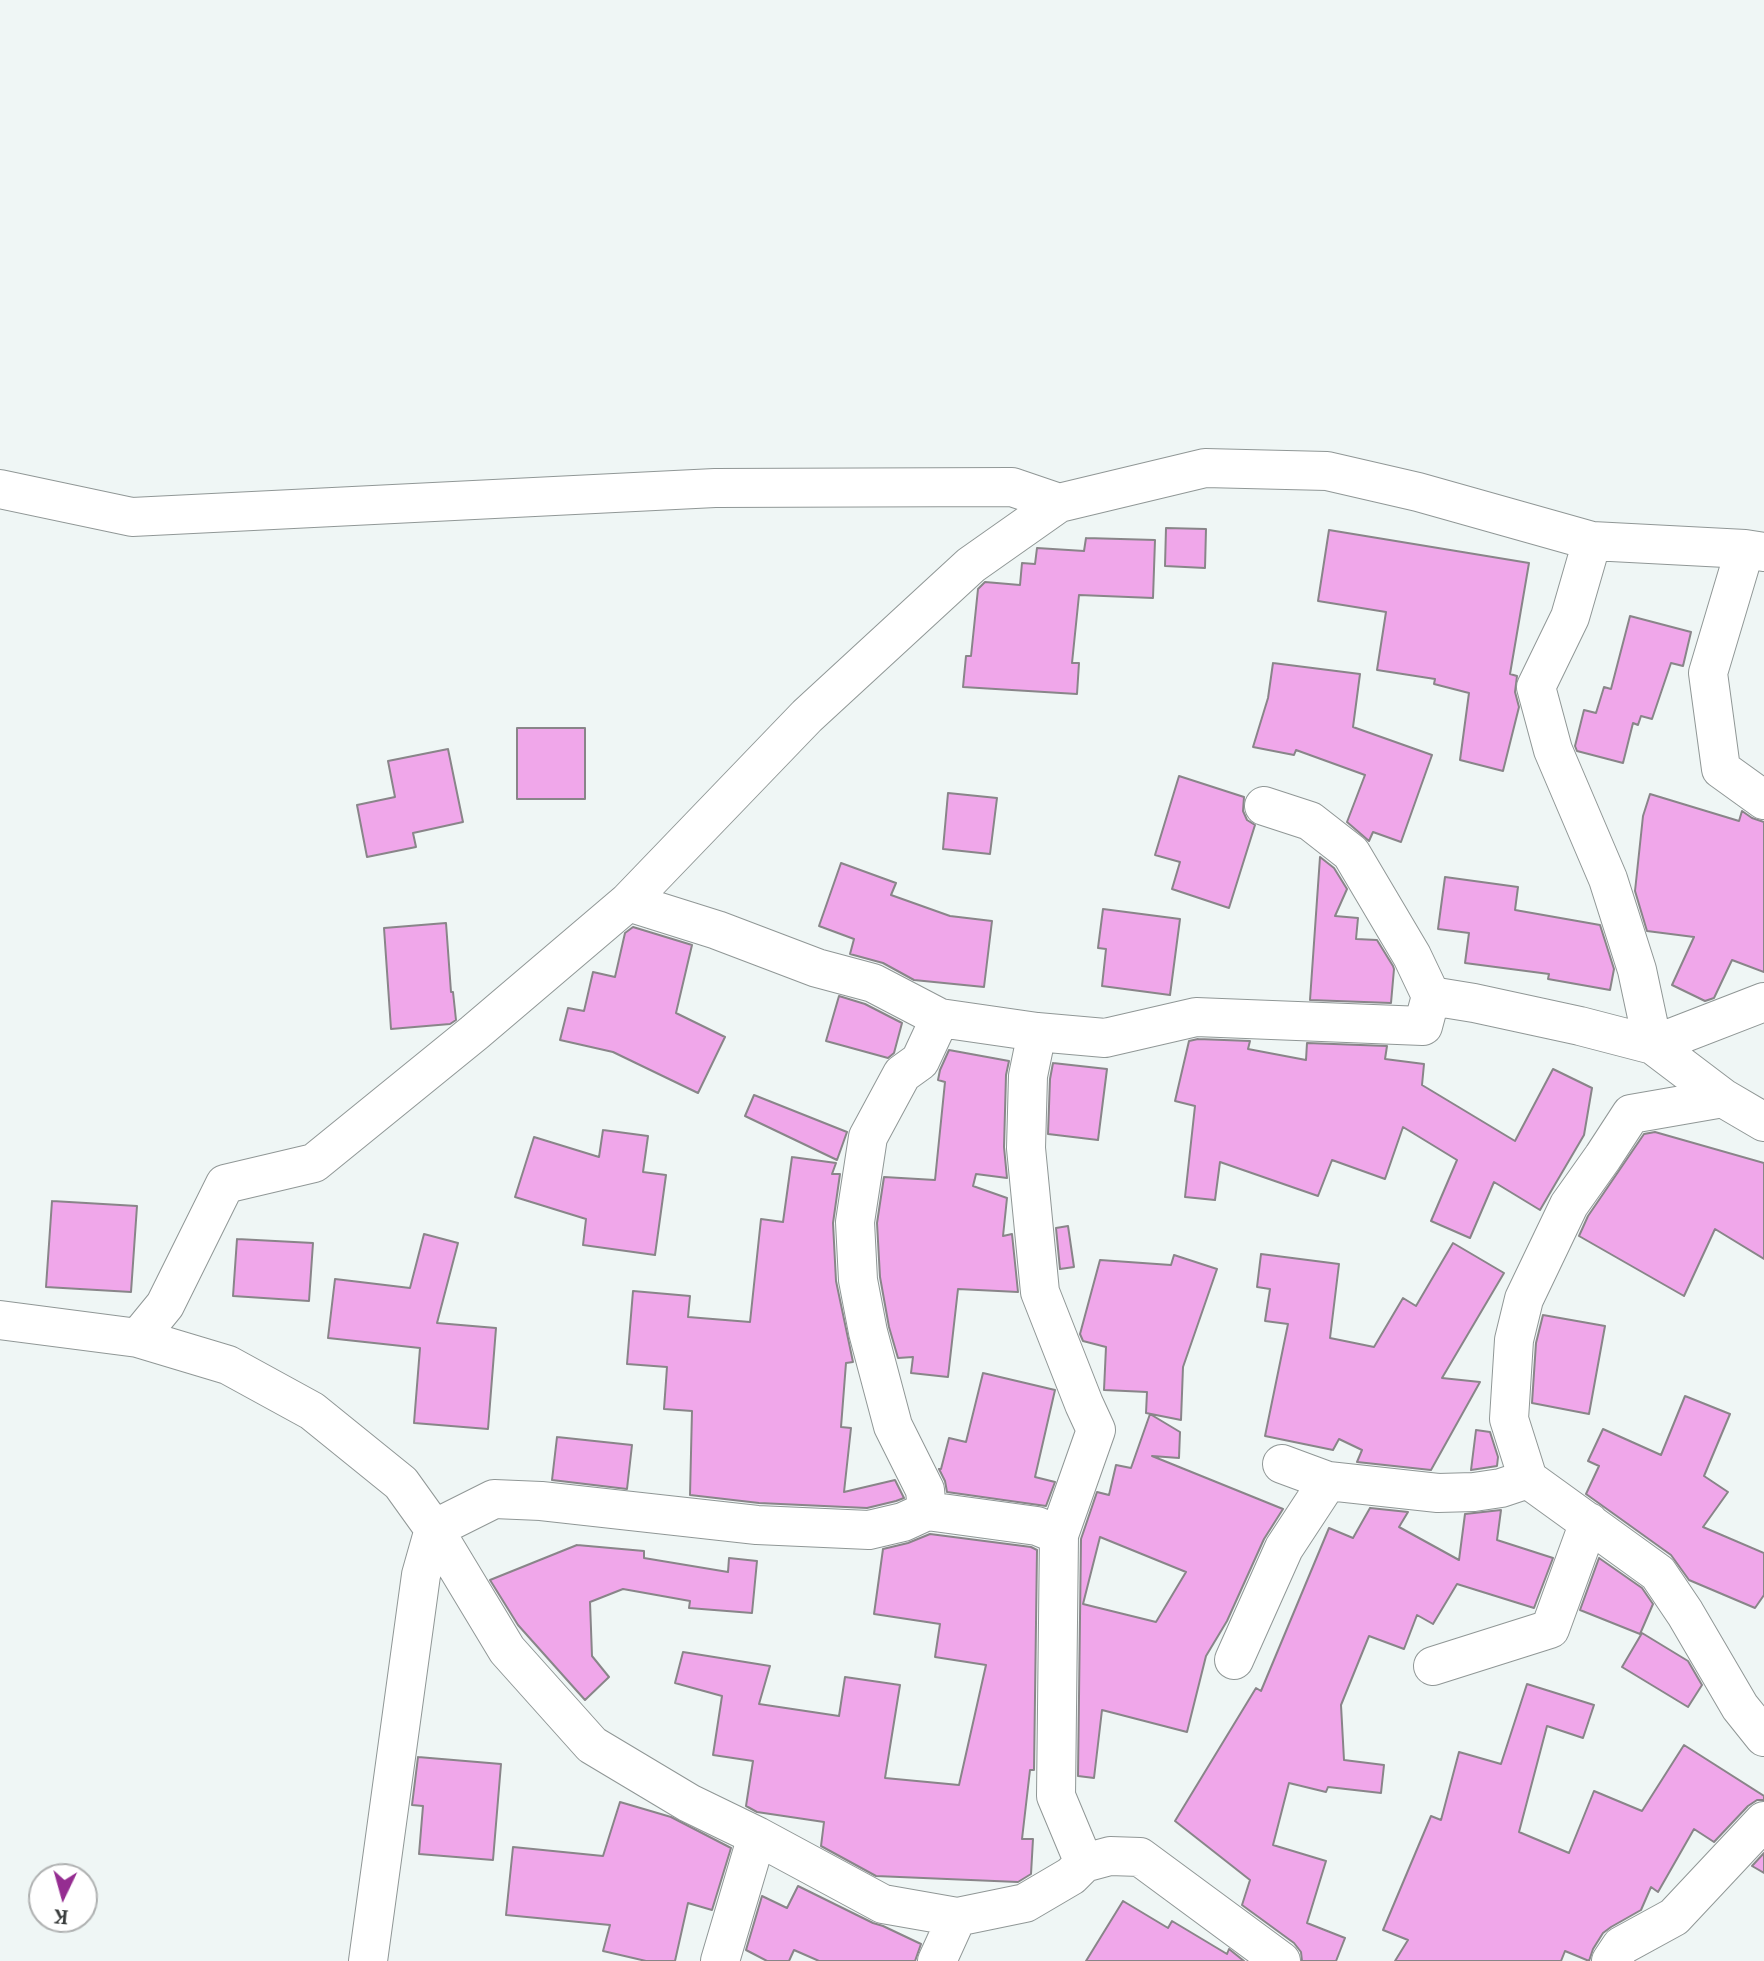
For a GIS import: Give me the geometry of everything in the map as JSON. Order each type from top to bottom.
[{"type":"street","points":[[138,1338],[164,1305],[225,1184],[313,1163],[474,1033],[628,902],[807,716],[971,565],[1059,503],[1205,468],[1327,471],[1418,492],[1592,541],[1754,551],[1709,673],[1721,769],[1764,800]]},
{"type":"street","points":[[0,489],[132,517],[715,488],[1012,487],[1059,503]]},
{"type":"street","points":[[1592,541],[1570,617],[1536,687],[1553,750],[1608,879],[1637,970],[1653,1045]]},
{"type":"street","points":[[628,902],[717,930],[817,968],[873,983],[940,1018],[1037,1032],[1105,1038],[1196,1017],[1423,1026],[1431,996],[1412,956],[1351,853],[1310,821],[1264,806]]},
{"type":"street","points":[[1431,996],[1567,1023],[1653,1045],[1723,1098],[1764,1122]]},
{"type":"street","points":[[1653,1045],[1764,1002]]},
{"type":"street","points":[[927,1511],[925,1490],[893,1426],[868,1332],[858,1280],[855,1222],[868,1137],[902,1074],[920,1061],[940,1018]]},
{"type":"street","points":[[1037,1032],[1028,1076],[1026,1149],[1040,1292],[1096,1430],[1059,1535],[1056,1796],[1084,1863]]},
{"type":"street","points":[[1723,1098],[1631,1114],[1569,1205],[1524,1299],[1514,1340],[1509,1419],[1528,1479],[1658,1573],[1685,1613],[1740,1707],[1764,1737]]},
{"type":"street","points":[[0,1320],[138,1338],[228,1365],[312,1411],[401,1483],[434,1529],[507,1650],[592,1745],[689,1803],[757,1836],[883,1904],[957,1917],[1025,1903],[1071,1877],[1084,1863],[1110,1856],[1140,1857],[1281,1961]]},
{"type":"street","points":[[1282,1464],[1328,1480],[1438,1493],[1501,1488],[1528,1479]]},
{"type":"street","points":[[1234,1660],[1284,1548],[1328,1480]]},
{"type":"street","points":[[368,1961],[421,1575],[434,1529],[494,1499],[757,1525],[869,1530],[903,1522],[927,1511],[1037,1526],[1059,1535]]},
{"type":"street","points":[[1433,1666],[1550,1629],[1589,1522]]},
{"type":"street","points":[[1611,1961],[1621,1946],[1674,1917],[1764,1821]]},
{"type":"street","points":[[720,1961],[757,1836]]},
{"type":"street","points":[[937,1961],[957,1917]]},
{"type":"building","points":[[1166,528],[1206,529],[1205,568],[1165,566]]},
{"type":"building","points":[[1329,530],[1529,563],[1510,674],[1517,676],[1515,692],[1519,707],[1503,771],[1460,760],[1469,693],[1434,684],[1435,679],[1377,670],[1386,612],[1318,601]]},
{"type":"building","points":[[1086,538],[1155,540],[1153,598],[1079,595],[1072,663],[1079,663],[1077,694],[963,687],[966,656],[971,656],[978,589],[985,582],[1020,585],[1022,563],[1035,564],[1037,548],[1084,551]]},
{"type":"building","points":[[1630,616],[1691,632],[1683,666],[1671,663],[1652,719],[1641,716],[1638,725],[1633,723],[1623,763],[1577,751],[1575,746],[1584,710],[1596,713],[1604,687],[1611,689]]},
{"type":"building","points":[[1273,663],[1360,674],[1353,727],[1432,755],[1401,842],[1373,832],[1369,841],[1347,822],[1365,775],[1296,750],[1294,755],[1253,747],[1268,698]]},
{"type":"building","points":[[517,728],[585,728],[585,799],[517,799]]},
{"type":"building","points":[[448,749],[463,822],[413,833],[416,847],[367,857],[357,805],[395,797],[388,761]]},
{"type":"building","points":[[1179,776],[1244,797],[1243,811],[1247,820],[1255,825],[1229,908],[1172,889],[1180,862],[1155,855]]},
{"type":"building","points":[[948,793],[997,798],[990,854],[943,849]]},
{"type":"building","points":[[1650,794],[1739,821],[1742,811],[1764,822],[1764,972],[1732,960],[1714,998],[1705,1001],[1672,985],[1694,937],[1647,931],[1635,891],[1643,816]]},
{"type":"building","points":[[1320,857],[1334,868],[1347,889],[1335,916],[1358,918],[1356,939],[1377,940],[1393,966],[1391,1003],[1310,1000]]},
{"type":"building","points":[[841,863],[896,883],[891,895],[950,916],[992,921],[984,987],[914,980],[883,963],[850,954],[854,939],[819,926]]},
{"type":"building","points":[[1445,877],[1518,887],[1515,910],[1600,925],[1614,969],[1610,990],[1548,979],[1549,974],[1465,963],[1469,933],[1438,929]]},
{"type":"building","points":[[1103,909],[1180,919],[1170,995],[1102,986],[1106,949],[1098,948]]},
{"type":"building","points":[[446,923],[451,992],[456,1020],[450,1024],[391,1029],[384,928]]},
{"type":"building","points":[[633,927],[692,945],[676,1013],[725,1037],[698,1093],[613,1052],[560,1040],[568,1008],[584,1011],[593,972],[615,977],[625,933]]},
{"type":"building","points":[[839,996],[865,1004],[902,1023],[894,1053],[888,1058],[826,1041]]},
{"type":"building","points":[[1189,1041],[1250,1041],[1248,1049],[1306,1060],[1307,1043],[1387,1046],[1385,1059],[1424,1064],[1422,1085],[1515,1141],[1553,1069],[1592,1088],[1584,1135],[1540,1210],[1494,1182],[1470,1238],[1431,1221],[1457,1160],[1403,1127],[1385,1179],[1332,1160],[1318,1196],[1220,1162],[1215,1200],[1185,1197],[1195,1106],[1175,1101]]},
{"type":"building","points":[[949,1050],[1009,1061],[1006,1075],[1004,1147],[1007,1178],[976,1174],[973,1186],[1007,1198],[1003,1236],[1012,1234],[1018,1292],[958,1289],[948,1377],[911,1373],[913,1357],[898,1358],[880,1277],[877,1223],[884,1177],[935,1180],[945,1082],[938,1080]]},
{"type":"building","points":[[1053,1063],[1107,1069],[1098,1140],[1048,1134]]},
{"type":"building","points":[[754,1095],[847,1132],[837,1160],[745,1116]]},
{"type":"building","points":[[603,1130],[648,1136],[643,1172],[666,1175],[655,1255],[583,1245],[586,1219],[515,1197],[534,1137],[599,1157]]},
{"type":"building","points":[[1655,1132],[1764,1163],[1764,1259],[1715,1229],[1684,1296],[1579,1236],[1588,1216],[1644,1134]]},
{"type":"building","points":[[792,1157],[836,1163],[832,1174],[840,1174],[833,1223],[836,1281],[853,1362],[846,1363],[841,1427],[851,1428],[844,1492],[895,1480],[904,1498],[896,1501],[867,1508],[759,1503],[690,1495],[692,1411],[664,1409],[667,1367],[627,1364],[633,1291],[690,1296],[688,1317],[750,1322],[761,1219],[783,1222]]},
{"type":"building","points":[[52,1201],[137,1206],[131,1292],[46,1287]]},
{"type":"building","points":[[1068,1226],[1074,1267],[1060,1269],[1056,1228]]},
{"type":"building","points":[[424,1234],[458,1243],[437,1323],[496,1328],[488,1429],[414,1423],[420,1348],[328,1338],[335,1279],[410,1288]]},
{"type":"building","points":[[237,1239],[313,1243],[309,1301],[233,1296]]},
{"type":"building","points":[[1453,1243],[1504,1273],[1442,1378],[1480,1382],[1431,1470],[1357,1462],[1362,1450],[1339,1439],[1333,1450],[1265,1436],[1288,1324],[1265,1321],[1270,1289],[1257,1287],[1261,1254],[1339,1264],[1330,1338],[1374,1347],[1403,1298],[1416,1306]]},
{"type":"building","points":[[1174,1255],[1217,1269],[1183,1367],[1181,1420],[1146,1413],[1147,1392],[1104,1390],[1106,1347],[1083,1341],[1080,1334],[1100,1260],[1171,1265]]},
{"type":"building","points":[[1543,1315],[1605,1326],[1589,1414],[1532,1403],[1536,1343]]},
{"type":"building","points":[[983,1373],[1055,1390],[1035,1477],[1055,1482],[1046,1506],[947,1492],[939,1469],[949,1438],[966,1442]]},
{"type":"building","points":[[1685,1396],[1730,1414],[1704,1476],[1728,1492],[1703,1527],[1764,1553],[1764,1595],[1755,1608],[1689,1580],[1671,1555],[1586,1494],[1599,1466],[1588,1461],[1603,1429],[1661,1455]]},
{"type":"building","points":[[1150,1414],[1180,1432],[1179,1458],[1152,1456],[1283,1509],[1264,1539],[1227,1621],[1206,1656],[1187,1732],[1102,1710],[1094,1778],[1078,1776],[1081,1539],[1097,1492],[1109,1495],[1116,1465],[1131,1468]],"holes":[[[1100,1537],[1186,1572],[1156,1622],[1083,1604]]]},
{"type":"building","points":[[1476,1430],[1490,1432],[1498,1457],[1497,1466],[1471,1470]]},
{"type":"building","points":[[557,1437],[632,1445],[627,1489],[552,1480]]},
{"type":"building","points":[[1370,1508],[1408,1512],[1399,1527],[1459,1560],[1465,1514],[1501,1510],[1497,1540],[1553,1558],[1534,1608],[1457,1584],[1433,1624],[1417,1615],[1404,1649],[1369,1636],[1341,1705],[1344,1760],[1384,1765],[1381,1793],[1328,1787],[1326,1792],[1289,1783],[1273,1845],[1326,1861],[1307,1923],[1345,1938],[1336,1961],[1302,1961],[1301,1952],[1294,1943],[1242,1905],[1250,1880],[1175,1821],[1256,1688],[1261,1691],[1329,1528],[1353,1538]]},
{"type":"building","points":[[930,1534],[1037,1550],[1034,1770],[1030,1770],[1022,1839],[1033,1839],[1031,1874],[1018,1882],[876,1876],[821,1846],[824,1822],[757,1812],[746,1806],[753,1761],[713,1755],[722,1696],[675,1683],[683,1652],[770,1666],[759,1704],[839,1716],[845,1677],[900,1685],[885,1778],[959,1785],[986,1665],[935,1657],[940,1624],[874,1614],[883,1549]]},
{"type":"building","points":[[577,1545],[644,1551],[644,1558],[728,1572],[729,1558],[757,1561],[752,1613],[689,1608],[690,1601],[623,1589],[590,1602],[592,1656],[609,1677],[585,1700],[518,1625],[490,1580]]},
{"type":"building","points":[[1599,1558],[1642,1588],[1653,1604],[1640,1634],[1580,1610]]},
{"type":"building","points":[[1642,1633],[1688,1661],[1702,1685],[1688,1707],[1622,1667]]},
{"type":"building","points":[[1527,1684],[1594,1705],[1583,1738],[1547,1726],[1519,1832],[1569,1853],[1594,1791],[1642,1811],[1684,1745],[1764,1796],[1764,1800],[1757,1800],[1748,1806],[1714,1842],[1694,1829],[1658,1892],[1651,1887],[1641,1910],[1603,1933],[1589,1961],[1565,1951],[1561,1961],[1395,1961],[1408,1940],[1383,1930],[1431,1816],[1441,1820],[1459,1752],[1501,1764]]},
{"type":"building","points":[[418,1757],[501,1764],[493,1860],[419,1854],[423,1806],[412,1805]]},
{"type":"building","points":[[620,1802],[671,1817],[731,1848],[712,1910],[688,1903],[675,1961],[646,1961],[603,1951],[610,1925],[506,1915],[513,1847],[603,1856]]},
{"type":"building","points":[[1764,1853],[1764,1873],[1752,1866]]},
{"type":"building","points":[[798,1886],[921,1944],[915,1961],[819,1961],[794,1950],[789,1961],[767,1961],[746,1950],[762,1896],[787,1908]]},
{"type":"building","points":[[1123,1901],[1168,1928],[1172,1921],[1227,1954],[1229,1949],[1244,1961],[1086,1961]]}]
